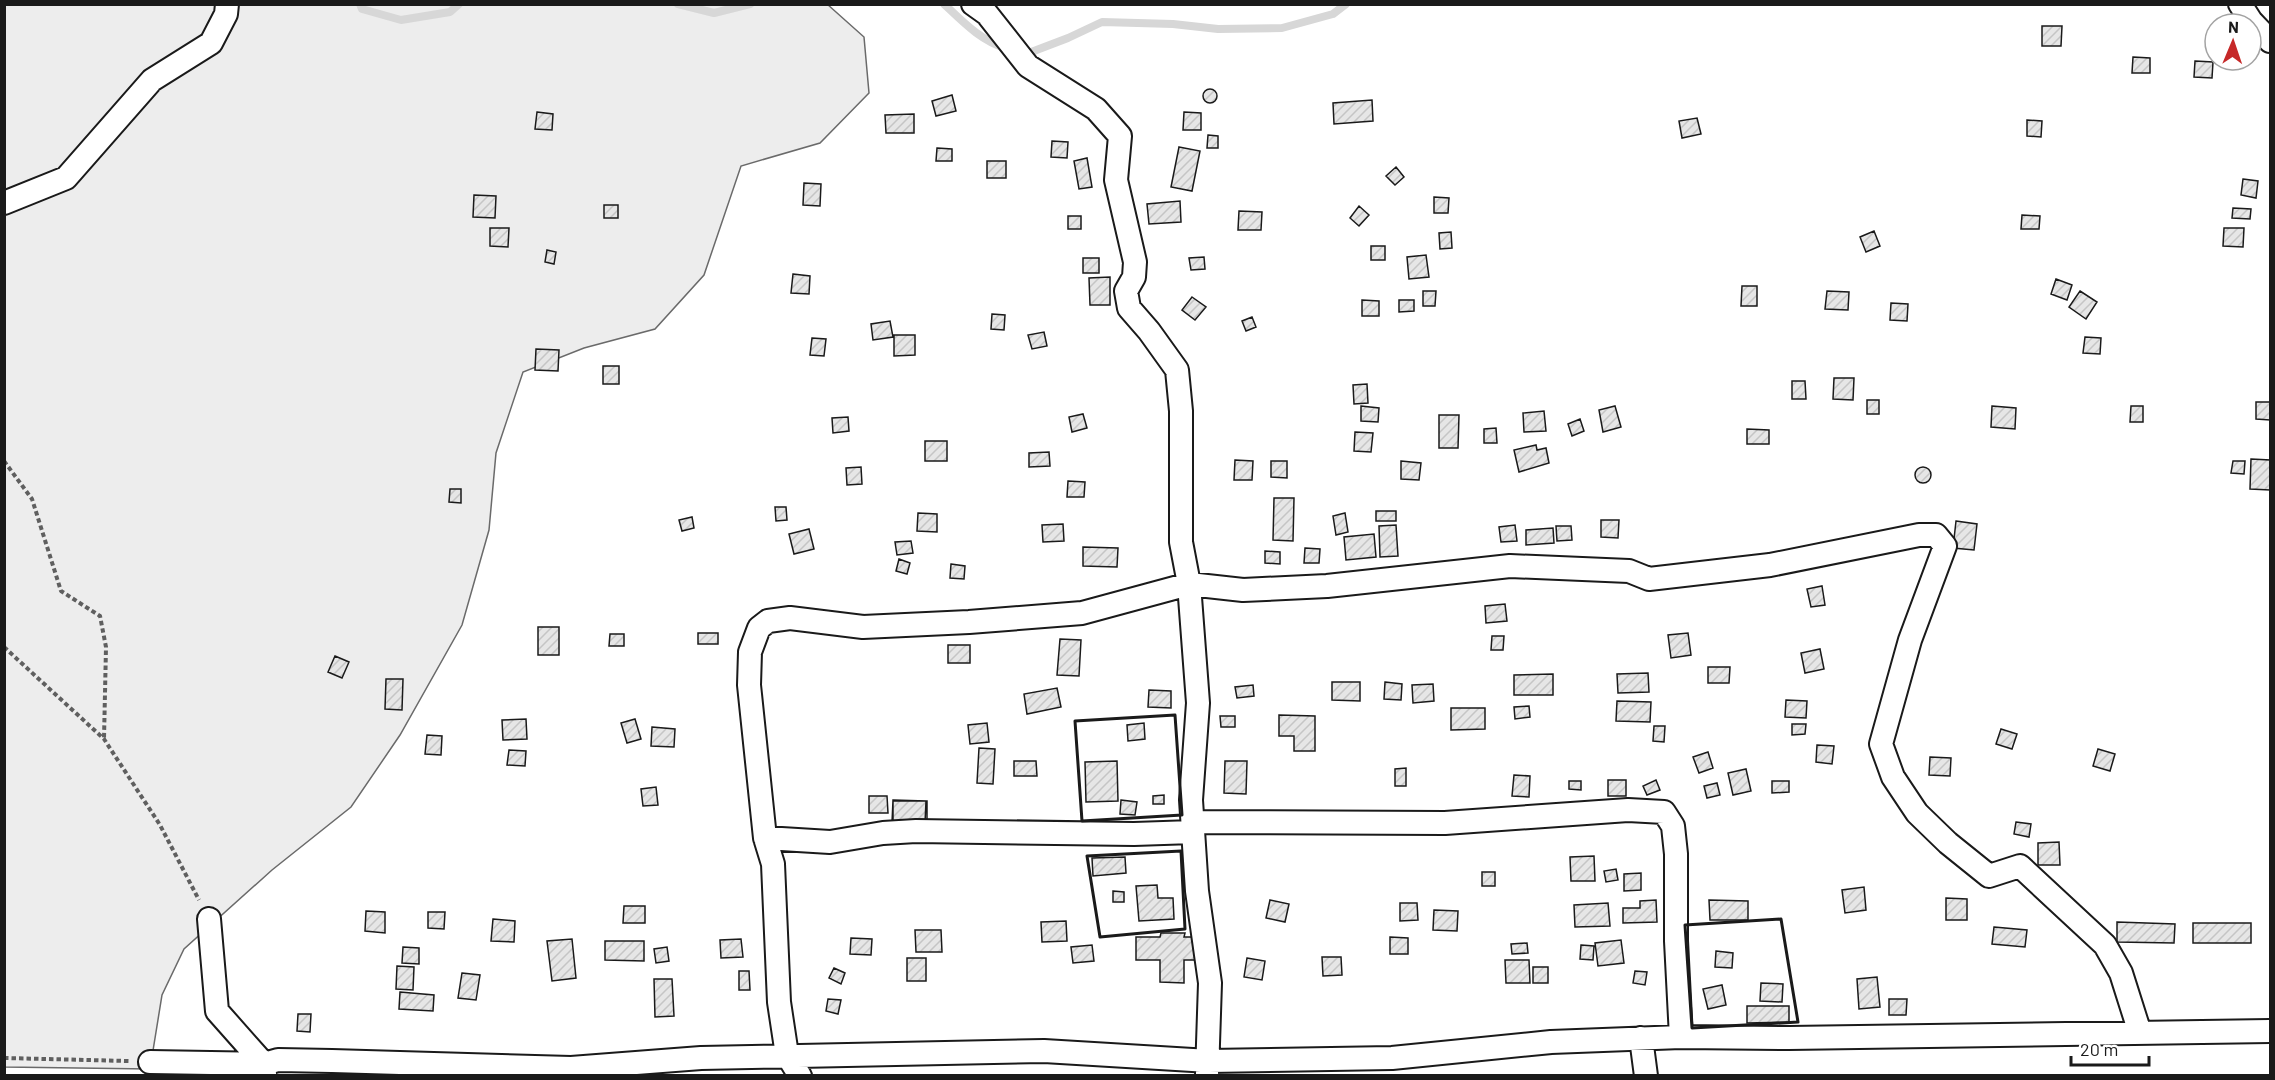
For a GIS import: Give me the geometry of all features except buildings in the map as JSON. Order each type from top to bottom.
[{"type":"street","points":[[4,203],[66,178],[152,80],[211,43],[226,14],[227,4]]},
{"type":"street","points":[[973,4],[987,14],[1028,66],[1096,109],[1120,136],[1116,180],[1135,262],[1134,277],[1126,291],[1129,309],[1149,331],[1177,370],[1181,411],[1181,542],[1190,584],[1198,703],[1191,800],[1197,891],[1210,983],[1208,1068]]},
{"type":"street","points":[[2240,4],[2250,21],[2271,41]]},
{"type":"street","points":[[800,1076],[787,1055],[779,1002],[773,864],[765,838],[748,685],[750,652],[759,628],[768,621],[790,618],[863,627],[969,622],[1082,613],[1190,584],[1243,590],[1327,586],[1510,566],[1629,570],[1649,579],[1770,565],[1918,535],[1936,534],[1945,546],[1910,640],[1881,744],[1893,777],[1917,813],[1948,843],[1989,876],[2020,866],[2105,945],[2121,973],[2140,1033]]},
{"type":"street","points":[[765,838],[830,842],[883,833],[916,831],[1134,834],[1193,827],[1445,823],[1628,810],[1664,812],[1672,826],[1676,854],[1676,941],[1682,1036]]},
{"type":"street","points":[[209,919],[217,1011],[265,1070]]},
{"type":"street","points":[[150,1062],[265,1070],[278,1060],[571,1068],[701,1058],[1044,1051],[1208,1068],[1392,1058],[1551,1042],[1682,1036],[1789,1038],[2271,1031]]},
{"type":"street","points":[[1641,1038],[1646,1076]]},
{"type":"path","points":[[4,461],[32,499],[62,591],[100,616],[106,647],[104,739]]},
{"type":"path","points":[[4,647],[104,739],[160,825],[209,919]]},
{"type":"path","points":[[4,1058],[150,1062]]},
{"type":"shaded area","points":[[827,4],[864,37],[869,93],[820,143],[741,166],[704,275],[655,329],[584,348],[523,372],[496,453],[489,530],[462,625],[400,735],[351,807],[272,870],[184,949],[162,995],[150,1069],[5,1067],[4,5]]},
{"type":"waterway","points":[[360,4],[362,9],[401,20],[450,12],[459,4]]},
{"type":"waterway","points":[[678,4],[714,13],[750,4]]},
{"type":"waterway","points":[[944,4],[981,36],[1006,48]]},
{"type":"waterway","points":[[1023,53],[1026,54],[1068,38],[1102,22],[1173,24],[1218,29],[1282,28],[1333,14],[1346,4]]},
{"type":"wall","points":[[1175,715],[1182,815],[1082,821],[1075,721],[1175,715]]},
{"type":"wall","points":[[1181,851],[1185,929],[1100,937],[1087,856],[1181,851]]},
{"type":"wall","points":[[1781,919],[1798,1022],[1692,1028],[1685,925],[1781,919]]}]
